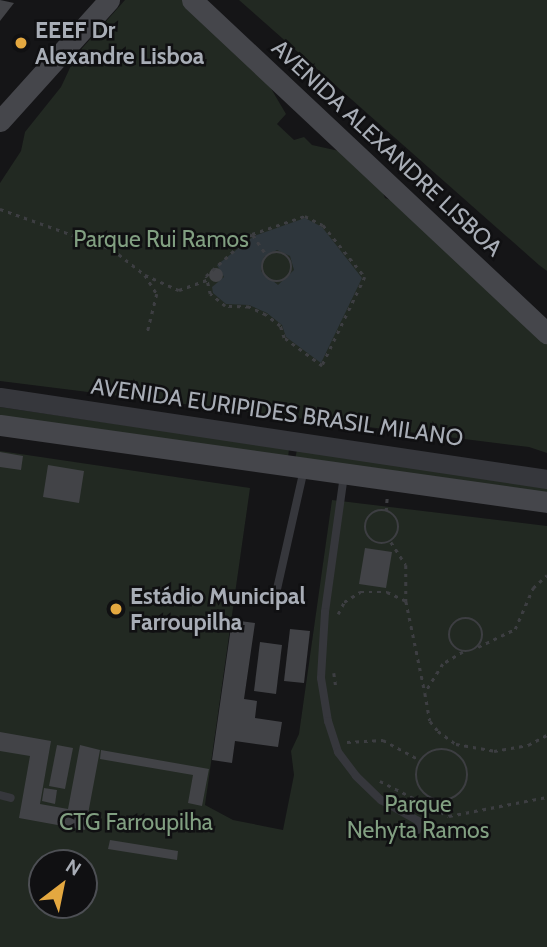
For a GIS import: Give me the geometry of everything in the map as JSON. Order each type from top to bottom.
[{"type":"main road","points":[[0,121],[109,0]]},
{"type":"main road","name":"AVENIDA ALEXANDRE LISBOA","points":[[192,0],[547,334]]},
{"type":"main road","points":[[0,425],[547,502]]},
{"type":"street","name":"AVENIDA EURIPIDES BRASIL MILANO","points":[[0,397],[547,479]]},
{"type":"lane","points":[[277,589],[305,466]]},
{"type":"lane","points":[[344,472],[325,612],[321,678],[328,721],[338,752],[356,776],[381,800],[420,822],[415,836]]},
{"type":"lane","points":[[0,795],[11,797]]},
{"type":"path","points":[[0,209],[112,249],[145,275],[179,290],[208,279]]},
{"type":"path","points":[[312,217],[365,277],[322,366],[284,338],[280,326],[266,315],[249,307],[225,306],[210,294],[209,269],[252,234],[288,220],[312,217]]},
{"type":"path","points":[[252,234],[267,256],[266,276],[277,283],[284,281],[292,270],[288,258],[277,253],[267,256]]},
{"type":"path","points":[[145,275],[157,294],[148,331]]},
{"type":"path","points":[[386,511],[387,495]]},
{"type":"path","points":[[386,511],[370,515],[365,530],[374,542],[391,542]]},
{"type":"path","points":[[386,511],[398,522],[398,533],[391,542]]},
{"type":"path","points":[[391,542],[406,565],[406,601],[430,721],[456,744],[504,750],[528,745],[547,735]]},
{"type":"path","points":[[425,693],[443,664],[514,629],[533,588],[547,575]]},
{"type":"path","points":[[337,615],[344,601],[360,592],[387,592],[406,601]]},
{"type":"path","points":[[463,652],[453,646],[449,636],[453,625],[463,619],[481,628],[478,647]]},
{"type":"path","points":[[333,664],[337,695]]},
{"type":"path","points":[[345,735],[354,754]]},
{"type":"path","points":[[347,742],[383,740],[420,760]]},
{"type":"path","points":[[453,752],[456,744]]},
{"type":"path","points":[[432,750],[453,752],[467,768],[466,785],[447,801],[430,799],[415,778],[420,760],[432,750]]},
{"type":"path","points":[[371,774],[426,807],[449,816],[547,797]]},
{"type":"path","points":[[426,807],[430,799]]},
{"type":"green space","name":"Parque Rui Ramos","points":[[125,0],[183,0],[266,80],[286,114],[277,124],[294,140],[304,137],[312,145],[339,151],[378,180],[385,198],[411,207],[547,328],[547,453],[529,447],[0,381],[0,183],[21,151],[25,132],[61,87],[76,55]]},
{"type":"green space","points":[[239,0],[547,0],[547,271],[539,265]]},
{"type":"green space","points":[[0,407],[289,449],[288,458],[0,416]]},
{"type":"green space","points":[[297,450],[547,486],[547,494],[295,459]]},
{"type":"green space","points":[[0,451],[250,488],[205,805],[233,820],[283,830],[294,775],[291,751],[299,734],[332,500],[547,526],[547,947],[0,947]]},
{"type":"shaded area","points":[[305,218],[322,227],[362,278],[321,363],[286,337],[282,325],[267,313],[249,305],[226,304],[213,293],[212,287],[224,277],[217,265],[254,236]],"holes":[[[277,250],[290,256],[294,270],[278,285],[261,271],[264,257]]]},
{"type":"building","points":[[0,0],[14,3],[0,21]]},
{"type":"building","points":[[213,268],[219,268],[223,275],[219,282],[213,282],[209,278],[209,272]]},
{"type":"building","points":[[0,452],[23,456],[21,470],[0,467]]},
{"type":"building","points":[[48,465],[84,471],[79,503],[43,497]]},
{"type":"building","points":[[365,548],[392,552],[386,588],[359,584]]},
{"type":"building","points":[[232,620],[255,623],[244,699],[257,701],[255,718],[282,722],[278,747],[235,741],[232,763],[212,760]]},
{"type":"building","points":[[290,629],[310,631],[304,683],[284,681]]},
{"type":"building","points":[[260,642],[282,645],[276,694],[254,691]]},
{"type":"building","points":[[0,732],[51,741],[40,804],[68,809],[80,745],[100,750],[85,830],[19,818],[30,756],[0,751]]},
{"type":"building","points":[[57,745],[73,748],[65,789],[49,786]]},
{"type":"building","points":[[101,750],[209,769],[202,806],[188,803],[193,775],[100,759]]},
{"type":"building","points":[[44,788],[57,790],[55,804],[42,801]]},
{"type":"building","points":[[110,840],[178,851],[177,860],[108,849]]},
{"type":"place","name":"EEEF Dr Alexandre Lisboa","points":[[21,43]]},
{"type":"place","name":"Estádio Municipal Farroupilha","points":[[116,609]]},
{"type":"park label","name":"Parque Nehyta Ramos","points":[[418,817]]},
{"type":"park label","name":"CTG Farroupilha","points":[[136,822]]}]
